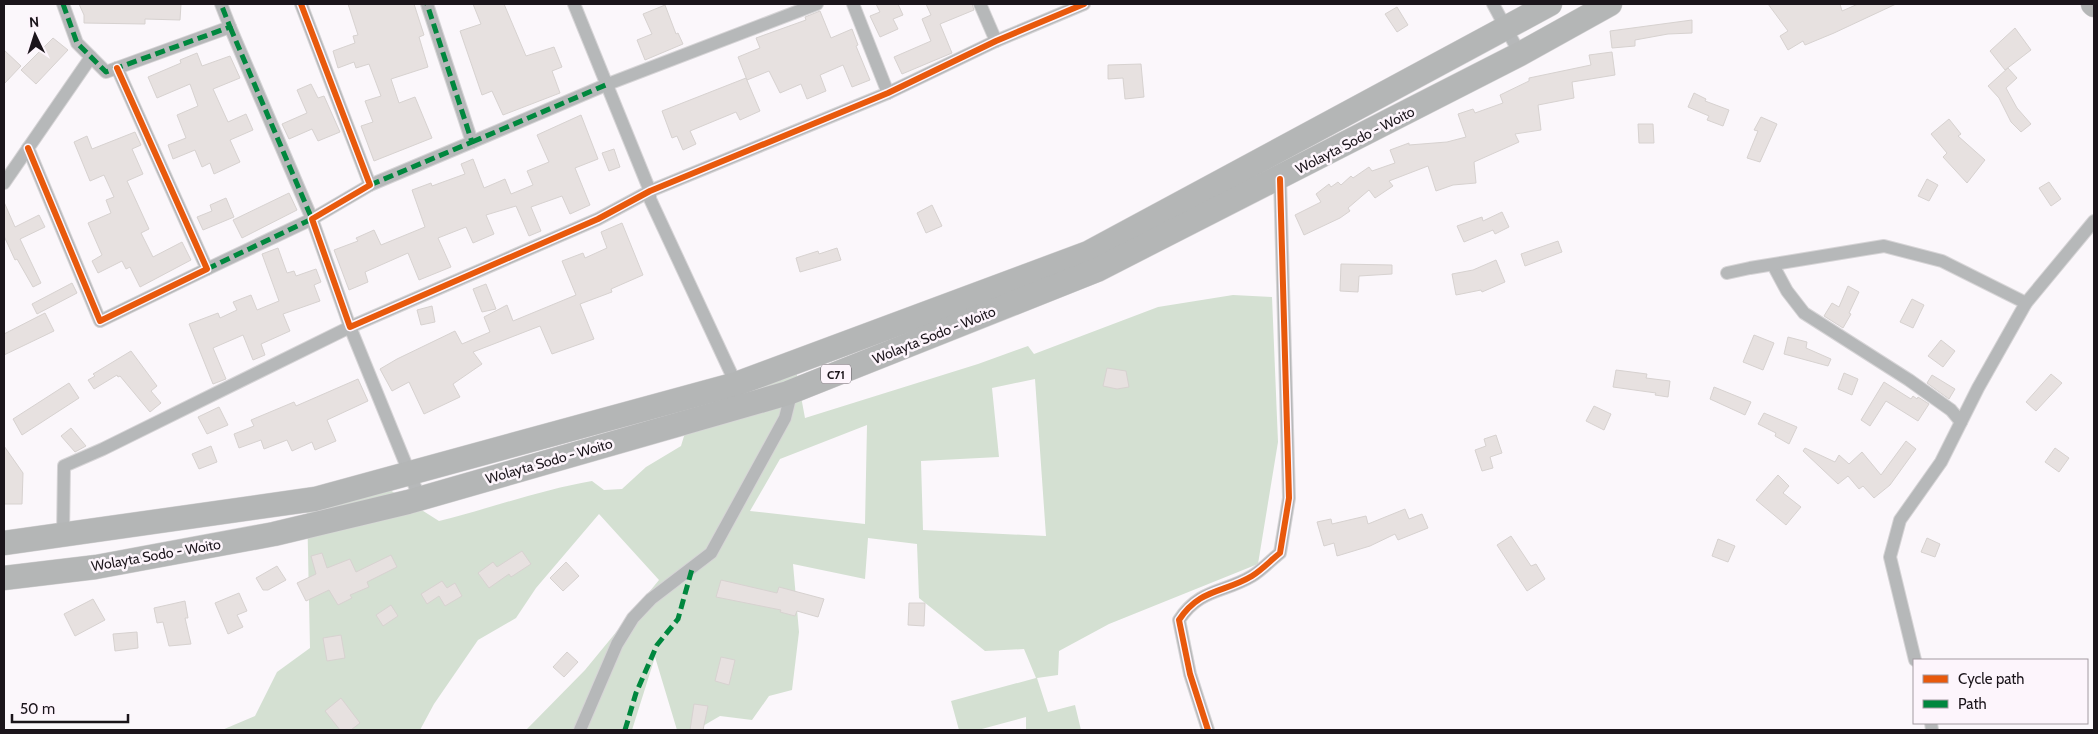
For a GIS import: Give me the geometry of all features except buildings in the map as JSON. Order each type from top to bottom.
[{"type":"highway","name":"Wolayta Sodo - Woito","points":[[4,543],[315,498],[736,384],[1088,253],[1550,4]]},
{"type":"highway","name":"Wolayta Sodo - Woito","points":[[4,578],[96,567],[274,534],[420,499],[788,393],[1098,270],[1280,179],[1520,54],[1610,4]]},
{"type":"street","points":[[63,4],[77,43],[106,72],[230,27]]},
{"type":"street","points":[[221,4],[312,219],[350,327],[420,499]]},
{"type":"street","points":[[300,4],[370,184]]},
{"type":"street","points":[[427,4],[472,142]]},
{"type":"street","points":[[574,4],[650,191],[650,199],[736,384]]},
{"type":"street","points":[[28,148],[100,321],[312,219],[370,184],[608,84],[817,4]]},
{"type":"street","points":[[853,4],[888,93]]},
{"type":"street","points":[[980,4],[996,41]]},
{"type":"street","points":[[63,535],[64,466],[103,450],[350,327],[598,218],[650,191],[888,93],[996,41],[1084,4]]},
{"type":"street","points":[[1492,4],[1520,54]]},
{"type":"street","points":[[4,183],[91,58]]},
{"type":"street","points":[[117,68],[207,268]]},
{"type":"street","points":[[1208,730],[1190,674],[1179,620],[1188,606],[1215,590],[1252,576],[1280,553],[1289,498],[1280,179]]},
{"type":"street","points":[[1915,659],[1890,557],[1900,520],[1941,462],[1960,422],[2026,303],[2094,222]]},
{"type":"street","points":[[1727,273],[1884,246],[1942,261],[2026,303]]},
{"type":"street","points":[[1773,266],[1787,291],[1804,312],[1909,380],[1951,410],[1960,422]]},
{"type":"street","points":[[580,730],[617,644],[633,618],[651,599],[711,553],[785,418],[789,402],[788,393]]},
{"type":"green space","points":[[1233,295],[1272,297],[1278,442],[1258,564],[1109,624],[1059,651],[1058,675],[1037,678],[1048,712],[1075,705],[1081,730],[1026,730],[1026,717],[978,730],[959,730],[951,701],[1036,678],[1024,649],[985,651],[919,598],[917,544],[868,538],[865,579],[793,564],[799,632],[792,690],[769,696],[752,720],[720,716],[696,730],[677,730],[655,657],[632,730],[526,730],[585,670],[659,580],[599,514],[536,588],[516,618],[478,640],[434,704],[420,730],[222,730],[255,716],[277,672],[310,648],[307,505],[390,490],[439,521],[534,494],[592,481],[604,490],[622,489],[646,467],[681,446],[694,403],[796,370],[805,418],[978,364],[1028,346],[1034,354],[1158,307]],"holes":[[[1035,379],[1046,536],[923,530],[921,461],[999,457],[992,388]],[[867,425],[865,524],[750,511],[780,459]]]},
{"type":"marked path","points":[[63,4],[77,43],[106,72],[230,27],[221,4]]},
{"type":"marked path","points":[[370,185],[472,142],[427,4]]},
{"type":"marked path","points":[[207,269],[312,219],[230,27]]},
{"type":"marked path","points":[[472,142],[608,84]]},
{"type":"marked path","points":[[625,730],[636,693],[657,645],[678,619],[692,569]]},
{"type":"cycle path","points":[[301,4],[370,185],[312,219],[350,327],[598,219],[650,191],[888,93],[996,41],[1084,4]]},
{"type":"cycle path","points":[[28,148],[100,321],[207,269],[117,68]]},
{"type":"cycle path","points":[[1208,730],[1190,674],[1179,620],[1195,602],[1204,596],[1252,576],[1280,553],[1289,498],[1280,179]]}]
